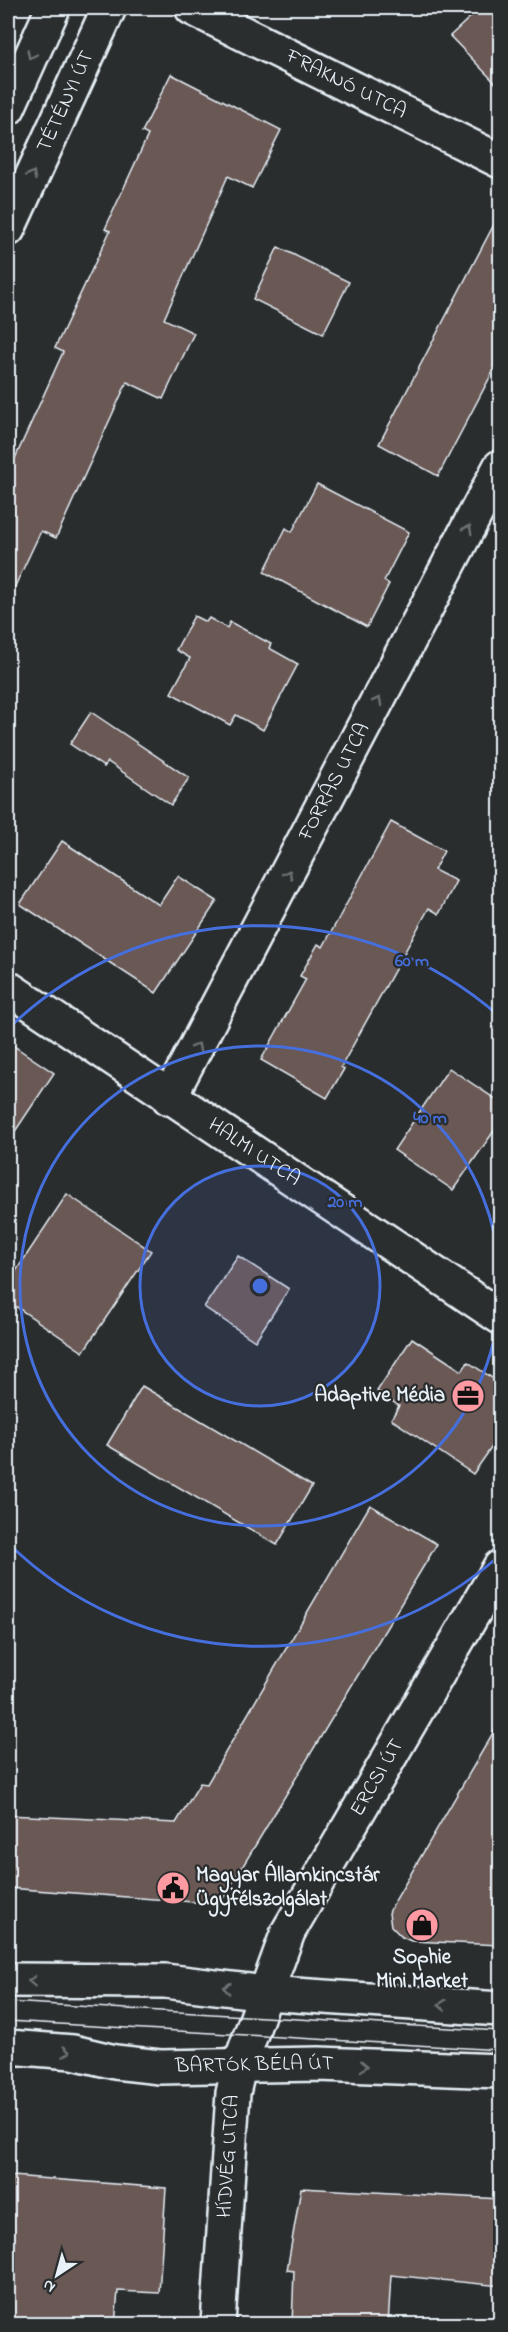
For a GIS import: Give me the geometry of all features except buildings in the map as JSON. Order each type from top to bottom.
[{"type":"street","points":[[8,108],[53,8]]},
{"type":"street","name":"TÉTÉNYI ÚT","points":[[8,228],[108,8]]},
{"type":"street","name":"FRAKNÓ UTCA","points":[[192,8],[501,161]]},
{"type":"street","name":"FORRÁS UTCA","points":[[169,1098],[501,467]]},
{"type":"street","name":"HALMI UTCA","points":[[8,988],[169,1098],[501,1317]]},
{"type":"street","name":"ERCSI ÚT","points":[[266,1993],[288,1932],[501,1567]]},
{"type":"street","points":[[8,1980],[165,1981],[266,1993],[501,2009]]},
{"type":"street","name":"HÍDVÉG UTCA","points":[[218,2325],[231,2106],[239,2067],[266,1993]]},
{"type":"street","name":"BARTÓK BÉLA ÚT","points":[[8,2047],[73,2052],[115,2062],[160,2067],[319,2064],[501,2071]]},
{"type":"tram line","points":[[8,2002],[500,2031]]},
{"type":"tram line","points":[[8,2021],[500,2050]]},
{"type":"place","name":"Adaptive Média","points":[[468,1396]]},
{"type":"place","name":"Magyar Államkincstár Ügyfélszolgálat","points":[[173,1888]]},
{"type":"place","name":"Sophie Mini Market","points":[[422,1925]]}]
